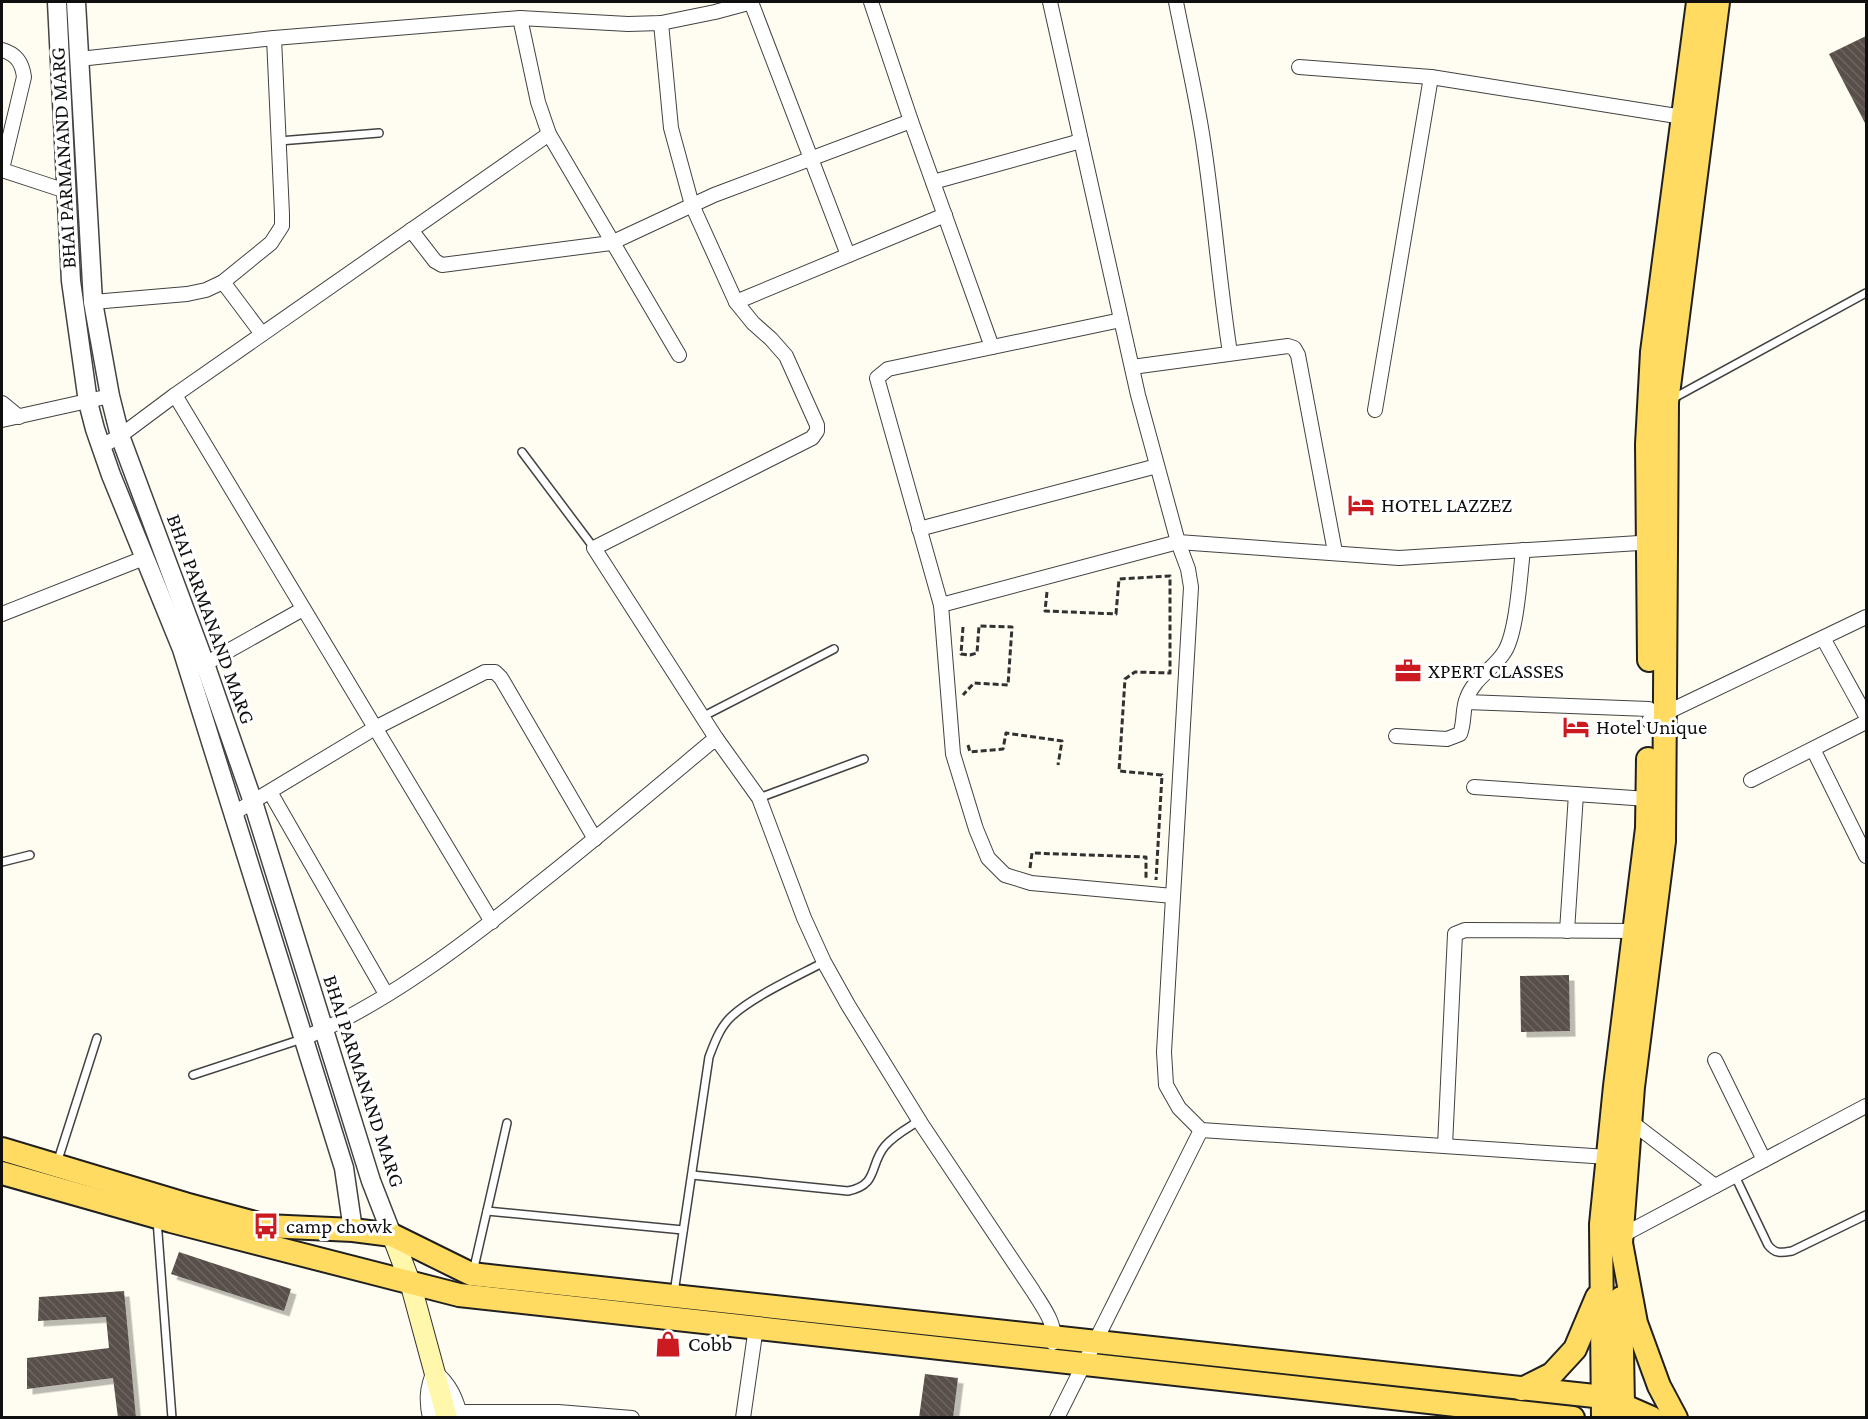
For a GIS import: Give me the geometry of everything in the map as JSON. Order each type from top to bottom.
[{"type":"main road","points":[[1609,1409],[1600,1224],[1647,828],[1654,715],[1658,407],[1652,352],[1698,2]]},
{"type":"main road","points":[[1658,407],[1718,2]]},
{"type":"main road","points":[[1609,1409],[1630,1121],[1664,841],[1654,715]]},
{"type":"main road","points":[[2,1149],[266,1226],[354,1230],[392,1235],[472,1274],[1522,1389],[1652,1418]]},
{"type":"main road","points":[[2,1173],[157,1217],[459,1295],[1573,1418]]},
{"type":"main road","points":[[392,1235],[410,1282],[434,1371],[456,1416]]},
{"type":"main road","points":[[1621,1240],[1636,1323],[1659,1386],[1676,1418]]},
{"type":"main road","points":[[1522,1389],[1552,1374],[1575,1349],[1589,1320],[1602,1283]]},
{"type":"street","name":"BHAI PARMANAND MARG","points":[[57,2],[71,281],[88,402],[100,447],[182,649],[345,1168],[354,1230]]},
{"type":"street","name":"BHAI PARMANAND MARG","points":[[76,2],[93,302],[110,396],[120,436],[205,664],[253,802],[371,1181],[392,1235]]},
{"type":"street","points":[[79,59],[274,38],[520,18],[628,24],[661,23],[751,2],[848,255]]},
{"type":"street","points":[[871,2],[992,348]]},
{"type":"street","points":[[1050,2],[1132,368],[1191,587],[1164,1052],[1166,1085],[1179,1108],[1201,1130],[1608,1157]]},
{"type":"street","points":[[1176,2],[1202,134],[1220,289],[1230,353]]},
{"type":"street","points":[[520,18],[538,102],[549,134],[679,355]]},
{"type":"street","points":[[661,23],[671,128],[692,205],[736,302],[747,317],[786,356],[817,425],[817,431],[815,435],[594,548],[702,717],[759,798],[804,918],[848,1005],[1050,1319],[1054,1337],[1050,1360]]},
{"type":"street","points":[[93,302],[188,294],[206,290],[223,282],[272,243],[282,226],[274,38]]},
{"type":"street","points":[[2,50],[18,58],[23,66],[24,77],[2,169],[66,190]]},
{"type":"street","points":[[1299,67],[1431,77],[1683,117]]},
{"type":"street","points":[[1376,410],[1431,77]]},
{"type":"street","points":[[411,230],[435,261],[448,266],[612,243],[692,205],[911,121]]},
{"type":"street","points":[[100,447],[120,436],[175,395],[549,134]]},
{"type":"street","points":[[933,182],[1081,141]]},
{"type":"street","points":[[736,302],[945,215]]},
{"type":"street","points":[[223,282],[262,334]]},
{"type":"street","points":[[1121,320],[888,369],[877,378],[941,605],[952,754],[976,829],[988,858],[1005,875],[1031,882],[1173,896]]},
{"type":"street","points":[[1132,368],[1230,353],[1288,346],[1294,348],[1297,351],[1335,552]]},
{"type":"street","points":[[175,395],[492,922]]},
{"type":"street","points":[[2,420],[110,396]]},
{"type":"street","points":[[2,403],[19,417]]},
{"type":"street","points":[[920,529],[1157,466]]},
{"type":"street","points":[[941,605],[1178,542],[1399,558],[1657,542]]},
{"type":"street","points":[[1396,736],[1455,738],[1460,734],[1466,702],[1477,681],[1505,651],[1512,636],[1523,550]]},
{"type":"street","points":[[2,614],[144,558]]},
{"type":"street","points":[[205,664],[303,609]]},
{"type":"street","points":[[1466,702],[1654,715],[1866,617]]},
{"type":"street","points":[[1824,638],[1863,700],[1866,716]]},
{"type":"street","points":[[234,813],[375,728],[485,672],[495,672],[501,678],[595,839]]},
{"type":"street","points":[[1751,780],[1866,722]]},
{"type":"street","points":[[304,1038],[324,1030],[415,977],[492,922],[716,738]]},
{"type":"street","points":[[1813,749],[1866,856]]},
{"type":"street","points":[[1474,787],[1648,800]]},
{"type":"street","points":[[270,792],[386,994]]},
{"type":"street","points":[[1567,931],[1576,794]]},
{"type":"street","points":[[1445,1146],[1455,934],[1465,930],[1634,931]]},
{"type":"street","points":[[1715,1060],[1764,1160]]},
{"type":"street","points":[[1621,1240],[1715,1186],[1866,1106]]},
{"type":"street","points":[[1630,1121],[1715,1186]]},
{"type":"street","points":[[1057,1418],[1201,1130]]},
{"type":"street","points":[[743,1418],[756,1327]]},
{"type":"street","points":[[430,1418],[427,1395],[428,1385],[434,1371]]},
{"type":"street","points":[[456,1416],[558,1415],[632,1418]]},
{"type":"lane","points":[[279,141],[379,133]]},
{"type":"lane","points":[[1658,407],[1866,294]]},
{"type":"lane","points":[[522,452],[594,548]]},
{"type":"lane","points":[[702,717],[834,649]]},
{"type":"lane","points":[[759,798],[864,759]]},
{"type":"lane","points":[[2,862],[30,855]]},
{"type":"lane","points":[[674,1297],[709,1057],[716,1037],[729,1019],[752,1002],[825,962]]},
{"type":"lane","points":[[56,1166],[97,1038]]},
{"type":"lane","points":[[193,1075],[304,1038]]},
{"type":"lane","points":[[692,1175],[848,1191],[860,1189],[868,1182],[884,1148],[920,1120]]},
{"type":"lane","points":[[472,1274],[507,1123]]},
{"type":"lane","points":[[1735,1176],[1773,1251],[1780,1253],[1792,1251],[1866,1215]]},
{"type":"lane","points":[[487,1211],[683,1230]]},
{"type":"lane","points":[[157,1217],[172,1418]]},
{"type":"path","points":[[1029,873],[1032,853],[1146,857],[1146,880],[1157,880],[1162,775],[1119,771],[1125,680],[1135,672],[1170,673],[1170,576],[1119,579],[1116,614],[1045,611],[1049,577]]},
{"type":"path","points":[[961,699],[974,683],[1008,685],[1012,627],[979,626],[977,653],[970,655],[961,654],[963,627]]},
{"type":"path","points":[[968,743],[970,752],[1003,749],[1006,733],[1062,741],[1058,765]]},
{"type":"building","points":[[1866,36],[1866,125],[1829,54]]},
{"type":"building","points":[[1569,975],[1570,1031],[1521,1032],[1520,976]]},
{"type":"building","points":[[179,1252],[291,1289],[284,1311],[171,1274]]},
{"type":"building","points":[[124,1291],[136,1418],[118,1418],[113,1378],[27,1389],[27,1358],[109,1348],[106,1317],[38,1321],[39,1297]]},
{"type":"building","points":[[925,1374],[958,1378],[953,1418],[919,1418]]},
{"type":"place","name":"HOTEL LAZZEZ","points":[[1361,505]]},
{"type":"place","name":"XPERT CLASSES","points":[[1408,671]]},
{"type":"place","name":"Hotel Unique","points":[[1576,727]]},
{"type":"place","name":"camp chowk","points":[[266,1226]]},
{"type":"place","name":"Cobb","points":[[668,1344]]}]
